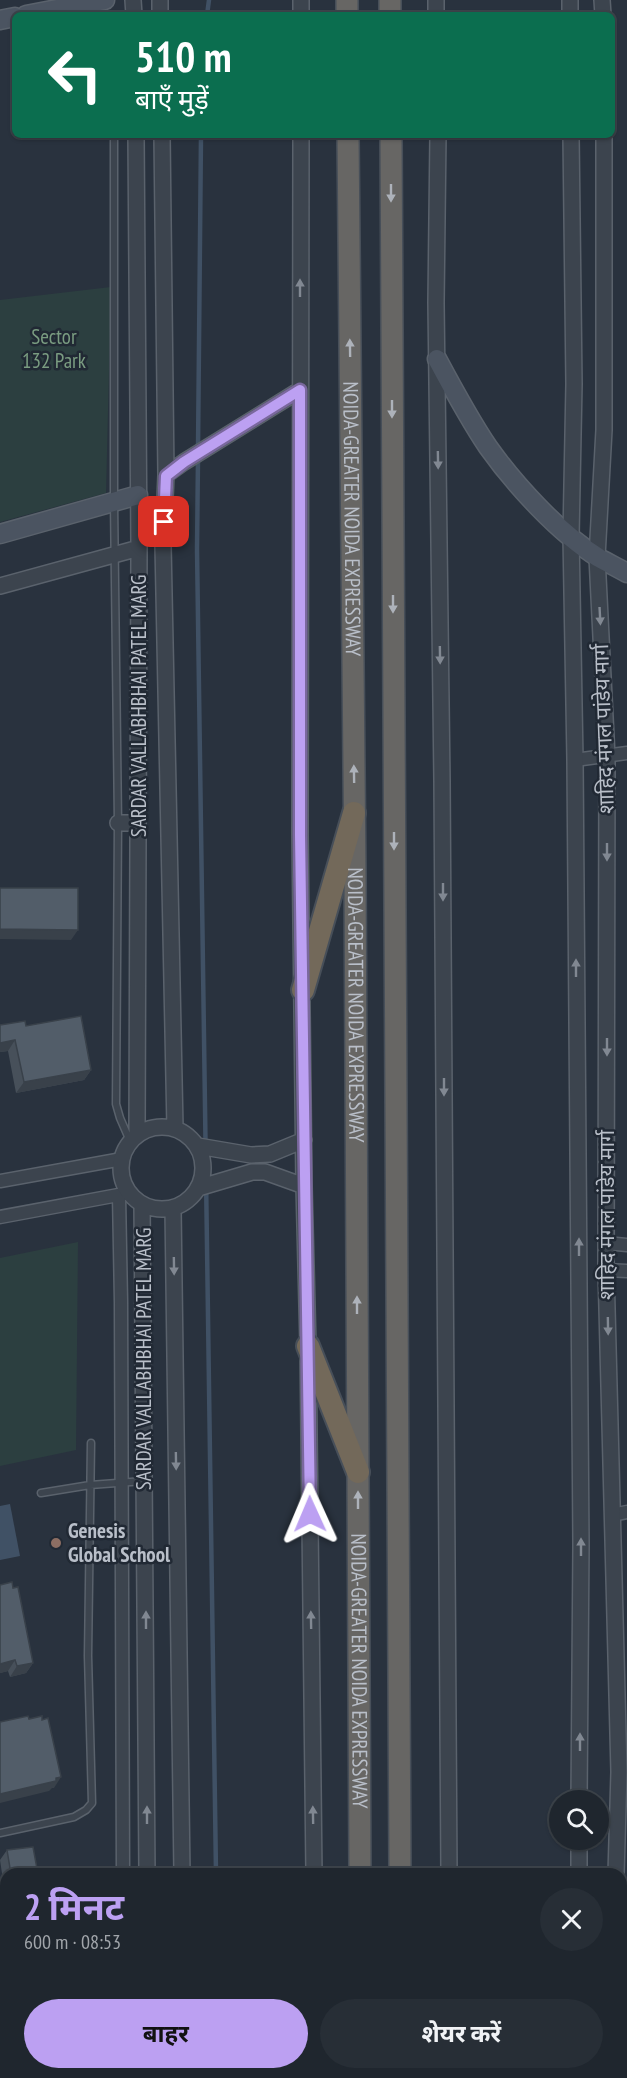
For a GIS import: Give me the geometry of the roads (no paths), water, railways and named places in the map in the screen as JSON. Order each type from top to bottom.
[{"type":"highway","name":"NOIDA-GREATER NOIDA EXPRESSWAY","points":[[348,138],[360,1868]]},
{"type":"highway","name":"NOIDA-GREATER NOIDA EXPRESSWAY","points":[[391,138],[399,1868]]},
{"type":"highway","points":[[303,990],[354,813]]},
{"type":"highway","points":[[308,1346],[358,1472]]},
{"type":"main road","points":[[42,12],[105,0]]},
{"type":"main road","points":[[437,359],[489,448],[545,514],[597,557],[627,573]]},
{"type":"main road","points":[[0,534],[138,495]]},
{"type":"street","name":"SARDAR VALLABHBHAI PATEL MARG","points":[[122,1159],[134,1137],[139,548],[136,138]]},
{"type":"street","name":"SARDAR VALLABHBHAI PATEL MARG","points":[[162,138],[166,476],[164,557],[175,1128]]},
{"type":"street","points":[[301,138],[300,835],[314,1868]]},
{"type":"street","points":[[438,138],[437,359],[449,1868]]},
{"type":"street","points":[[571,138],[574,384],[571,536],[581,1545],[579,1790]]},
{"type":"street","name":"शाहिद मंगल पांडेय मार्ग","points":[[604,138],[604,430],[597,557],[607,757],[606,1270],[620,1513],[623,1777],[617,1868]]},
{"type":"street","points":[[166,476],[215,442],[300,390]]},
{"type":"street","points":[[0,586],[139,548]]},
{"type":"street","points":[[575,760],[627,753]]},
{"type":"street","points":[[118,823],[138,823]]},
{"type":"street","points":[[134,1137],[155,1127],[175,1128],[188,1135],[198,1146],[203,1160],[203,1174],[198,1188]]},
{"type":"street","points":[[198,1146],[251,1155],[270,1154],[304,1140]]},
{"type":"street","points":[[0,1181],[122,1159],[121,1177],[124,1194],[123,1868]]},
{"type":"street","points":[[198,1188],[252,1172],[266,1172],[304,1186]]},
{"type":"street","name":"SARDAR VALLABHBHAI PATEL MARG","points":[[124,1194],[157,1209],[173,1208],[188,1201],[198,1188]]},
{"type":"street","points":[[0,1217],[124,1194]]},
{"type":"street","name":"SARDAR VALLABHBHAI PATEL MARG","points":[[142,1204],[147,1868]]},
{"type":"street","name":"SARDAR VALLABHBHAI PATEL MARG","points":[[173,1208],[182,1868]]},
{"type":"street","points":[[606,1243],[627,1245]]},
{"type":"street","points":[[606,1270],[627,1271]]},
{"type":"street","points":[[579,1850],[579,1868]]},
{"type":"lane","points":[[114,138],[114,502],[118,823],[116,1104],[120,1118],[134,1137]]},
{"type":"lane","points":[[0,1833],[74,1817],[86,1810],[92,1803],[88,1656],[91,1443]]},
{"type":"lane","points":[[40,1493],[90,1485],[144,1481]]},
{"type":"water","points":[[10,1504],[20,1556],[0,1560],[0,1506]]},
{"type":"waterway","points":[[207,12],[209,0]]},
{"type":"waterway","points":[[198,450],[201,138]]},
{"type":"waterway","points":[[198,459],[197,549],[216,1868]]},
{"type":"place","name":"Genesis Global School","points":[[56,1543]]},
{"type":"park label","name":"Sector 132 Park","points":[[54,349]]}]
